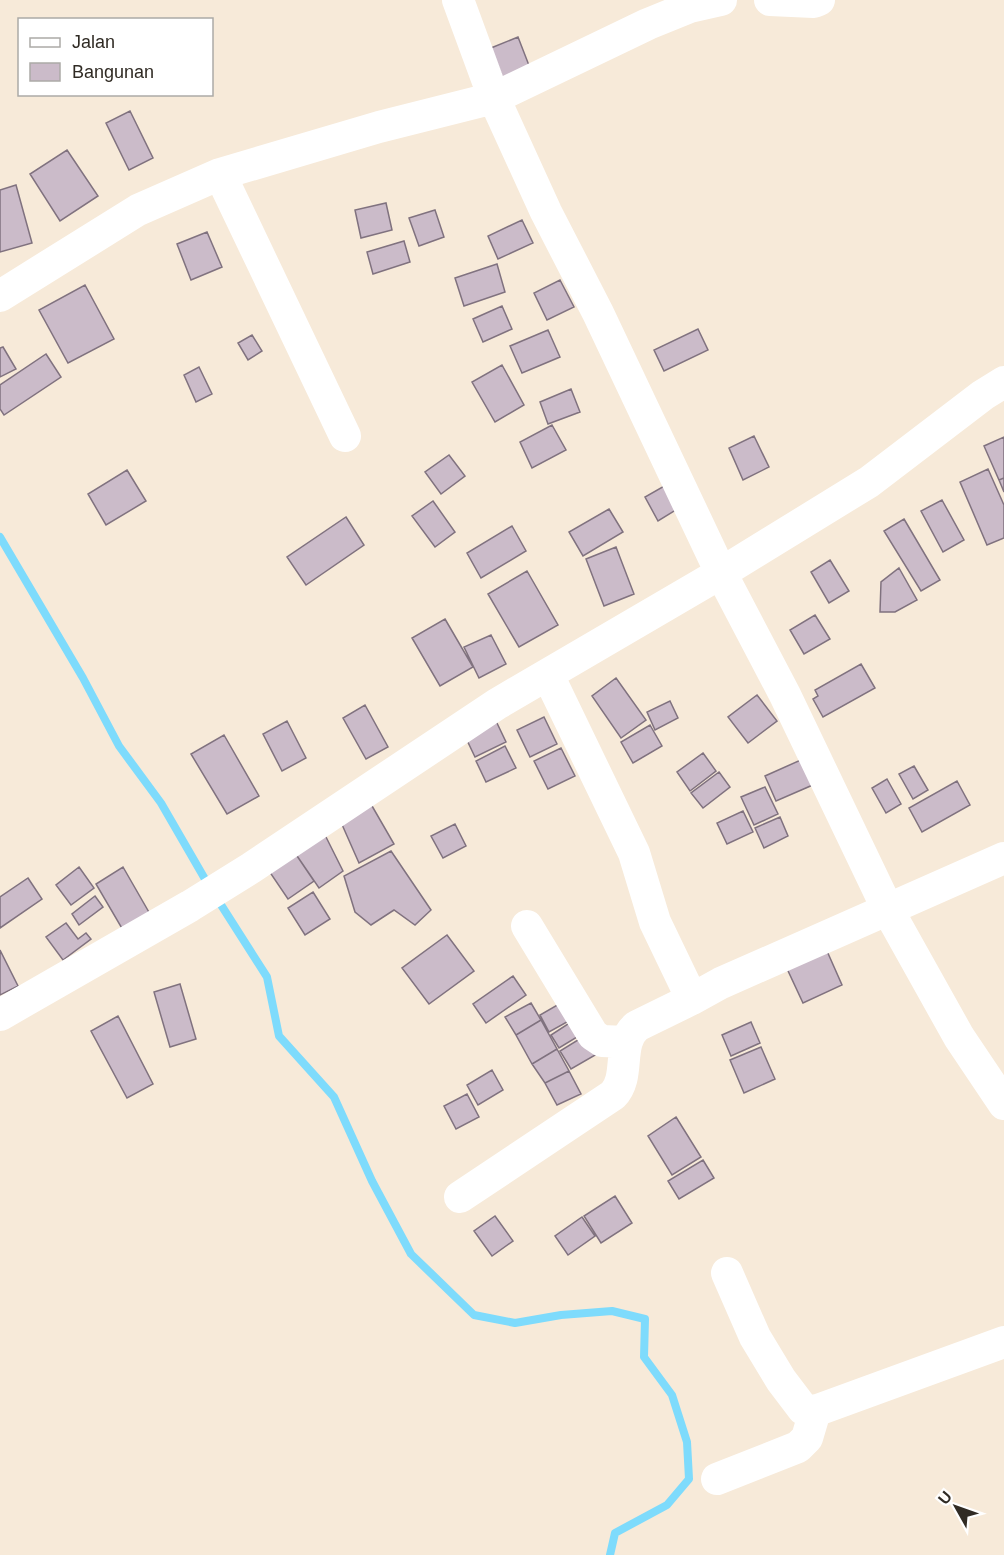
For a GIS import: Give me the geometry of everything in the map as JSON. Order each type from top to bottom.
[{"type":"street","points":[[458,0],[494,98],[546,212],[598,313],[721,573],[785,695],[888,910],[959,1037],[1004,1104]]},
{"type":"street","points":[[0,296],[138,210],[220,174],[379,127],[494,98],[648,24],[690,7],[721,0]]},
{"type":"street","points":[[770,0],[819,0]]},
{"type":"street","points":[[220,174],[345,436]]},
{"type":"street","points":[[0,1015],[190,906],[497,704],[721,573],[869,482],[982,395],[1004,382]]},
{"type":"street","points":[[548,675],[634,853],[655,922],[692,999]]},
{"type":"street","points":[[460,1197],[613,1095],[618,1090],[627,1042],[634,1028],[721,983],[1004,858]]},
{"type":"street","points":[[527,926],[593,1035],[602,1041],[627,1042]]},
{"type":"street","points":[[726,1273],[755,1337],[781,1380],[803,1409],[815,1412],[1004,1342]]},
{"type":"street","points":[[717,1479],[798,1447],[807,1438],[815,1412]]},
{"type":"building","points":[[518,37],[530,68],[503,79],[491,48]]},
{"type":"building","points":[[130,111],[153,158],[129,170],[106,123]]},
{"type":"building","points":[[67,150],[98,196],[60,221],[30,174]]},
{"type":"building","points":[[16,185],[32,243],[0,252],[0,190]]},
{"type":"building","points":[[386,203],[392,230],[361,238],[355,210]]},
{"type":"building","points":[[435,210],[444,237],[419,246],[409,218]]},
{"type":"building","points":[[522,220],[533,243],[498,259],[488,236]]},
{"type":"building","points":[[207,232],[222,267],[191,280],[177,244]]},
{"type":"building","points":[[404,241],[410,262],[373,274],[367,252]]},
{"type":"building","points":[[497,264],[505,292],[464,306],[455,278]]},
{"type":"building","points":[[560,280],[574,307],[547,320],[534,293]]},
{"type":"building","points":[[85,285],[114,339],[68,363],[39,310]]},
{"type":"building","points":[[502,306],[512,329],[483,342],[473,319]]},
{"type":"building","points":[[698,329],[708,350],[664,371],[654,350]]},
{"type":"building","points":[[548,330],[560,357],[522,373],[510,346]]},
{"type":"building","points":[[252,335],[262,351],[248,360],[238,343]]},
{"type":"building","points":[[3,347],[16,369],[0,377],[0,348]]},
{"type":"building","points":[[46,354],[61,377],[4,415],[0,409],[0,385]]},
{"type":"building","points":[[502,365],[524,405],[495,422],[472,382]]},
{"type":"building","points":[[199,367],[212,394],[196,402],[184,375]]},
{"type":"building","points":[[571,389],[580,412],[548,424],[540,402]]},
{"type":"building","points":[[552,425],[566,450],[532,468],[520,442]]},
{"type":"building","points":[[754,436],[769,467],[743,480],[729,448]]},
{"type":"building","points":[[1004,437],[1004,478],[999,480],[984,446]]},
{"type":"building","points":[[449,455],[465,476],[441,494],[425,472]]},
{"type":"building","points":[[988,469],[1004,505],[1004,538],[987,545],[960,482]]},
{"type":"building","points":[[127,470],[146,501],[106,525],[88,494]]},
{"type":"building","points":[[1004,478],[1004,492],[999,480]]},
{"type":"building","points":[[666,485],[679,508],[658,521],[645,497]]},
{"type":"building","points":[[942,500],[964,540],[943,552],[921,511]]},
{"type":"building","points":[[433,501],[455,532],[435,547],[412,516]]},
{"type":"building","points":[[609,509],[623,532],[583,556],[569,532]]},
{"type":"building","points":[[346,517],[364,545],[306,585],[287,557]]},
{"type":"building","points":[[904,519],[940,580],[921,591],[884,531]]},
{"type":"building","points":[[512,526],[526,551],[481,578],[467,553]]},
{"type":"building","points":[[616,547],[634,594],[604,606],[586,559]]},
{"type":"building","points":[[830,560],[849,591],[829,603],[811,572]]},
{"type":"building","points":[[899,568],[917,600],[895,612],[880,612],[881,582]]},
{"type":"building","points":[[527,571],[558,625],[519,647],[488,594]]},
{"type":"building","points":[[815,615],[830,639],[804,654],[790,630]]},
{"type":"building","points":[[445,619],[473,667],[440,686],[412,638]]},
{"type":"building","points":[[491,635],[506,664],[479,678],[464,647]]},
{"type":"building","points":[[861,664],[875,688],[823,717],[813,699],[818,696],[815,690]]},
{"type":"building","points":[[616,678],[646,720],[621,738],[592,696]]},
{"type":"building","points":[[757,695],[777,721],[748,743],[728,717]]},
{"type":"building","points":[[670,701],[678,718],[655,730],[647,712]]},
{"type":"building","points":[[365,705],[388,747],[366,759],[343,718]]},
{"type":"building","points":[[544,717],[557,744],[530,757],[517,730]]},
{"type":"building","points":[[287,721],[306,758],[282,771],[263,734]]},
{"type":"building","points":[[496,721],[506,742],[475,757],[465,736]]},
{"type":"building","points":[[650,725],[662,746],[633,763],[621,742]]},
{"type":"building","points":[[224,735],[259,796],[227,814],[191,754]]},
{"type":"building","points":[[505,746],[516,768],[486,782],[476,761]]},
{"type":"building","points":[[561,748],[575,776],[548,789],[534,761]]},
{"type":"building","points":[[703,753],[716,771],[690,791],[677,772]]},
{"type":"building","points":[[803,759],[815,784],[776,801],[765,776]]},
{"type":"building","points":[[914,766],[928,790],[913,799],[899,774]]},
{"type":"building","points":[[719,772],[730,787],[703,808],[691,793]]},
{"type":"building","points":[[887,779],[901,804],[886,813],[872,788]]},
{"type":"building","points":[[957,781],[970,805],[922,832],[909,808]]},
{"type":"building","points":[[765,787],[778,814],[754,825],[741,797]]},
{"type":"building","points":[[368,799],[394,844],[359,863],[340,820]]},
{"type":"building","points":[[743,811],[753,832],[727,844],[717,823]]},
{"type":"building","points":[[780,817],[788,836],[764,848],[755,828]]},
{"type":"building","points":[[455,824],[466,846],[443,858],[431,836]]},
{"type":"building","points":[[323,831],[343,871],[319,888],[293,850]]},
{"type":"building","points":[[293,850],[314,881],[288,899],[267,868]]},
{"type":"building","points":[[391,851],[431,910],[415,925],[394,910],[371,925],[355,912],[344,876]]},
{"type":"building","points":[[79,867],[94,888],[71,905],[56,885]]},
{"type":"building","points":[[123,867],[154,921],[127,937],[96,884]]},
{"type":"building","points":[[28,878],[42,899],[0,928],[0,897]]},
{"type":"building","points":[[313,892],[330,919],[305,935],[288,908]]},
{"type":"building","points":[[95,896],[103,907],[79,925],[72,914]]},
{"type":"building","points":[[66,923],[78,939],[86,933],[91,939],[63,960],[46,937]]},
{"type":"building","points":[[447,935],[474,971],[429,1004],[402,968]]},
{"type":"building","points":[[823,942],[842,985],[803,1003],[783,960]]},
{"type":"building","points":[[0,950],[18,986],[0,995]]},
{"type":"building","points":[[513,976],[526,995],[486,1023],[473,1004]]},
{"type":"building","points":[[180,984],[196,1039],[170,1047],[154,992]]},
{"type":"building","points":[[566,1000],[576,1017],[549,1032],[540,1015]]},
{"type":"building","points":[[531,1003],[541,1020],[516,1035],[505,1017]]},
{"type":"building","points":[[118,1016],[153,1084],[127,1098],[91,1031]]},
{"type":"building","points":[[541,1020],[557,1049],[532,1064],[516,1035]]},
{"type":"building","points":[[574,1020],[582,1034],[559,1048],[551,1035]]},
{"type":"building","points":[[751,1022],[760,1043],[731,1056],[722,1035]]},
{"type":"building","points":[[586,1035],[597,1054],[571,1069],[560,1051]]},
{"type":"building","points":[[761,1047],[775,1079],[744,1093],[730,1060]]},
{"type":"building","points":[[557,1049],[569,1071],[545,1083],[532,1064]]},
{"type":"building","points":[[492,1070],[503,1090],[478,1105],[467,1085]]},
{"type":"building","points":[[569,1071],[581,1094],[557,1105],[545,1083]]},
{"type":"building","points":[[467,1094],[479,1117],[456,1129],[444,1106]]},
{"type":"building","points":[[676,1117],[701,1157],[672,1175],[648,1136]]},
{"type":"building","points":[[703,1160],[714,1178],[679,1199],[668,1181]]},
{"type":"building","points":[[615,1196],[632,1223],[601,1243],[584,1216]]},
{"type":"building","points":[[495,1216],[513,1241],[492,1256],[474,1231]]},
{"type":"building","points":[[582,1217],[595,1236],[568,1255],[555,1236]]},
{"type":"waterway","points":[[0,537],[83,678],[119,746],[161,803],[209,886]]},
{"type":"waterway","points":[[216,897],[267,977],[279,1036],[334,1097],[372,1181],[411,1254],[474,1315],[515,1323],[561,1315],[612,1311],[645,1319],[644,1357],[672,1395],[687,1442],[689,1479],[667,1505],[615,1533],[610,1555]]}]
